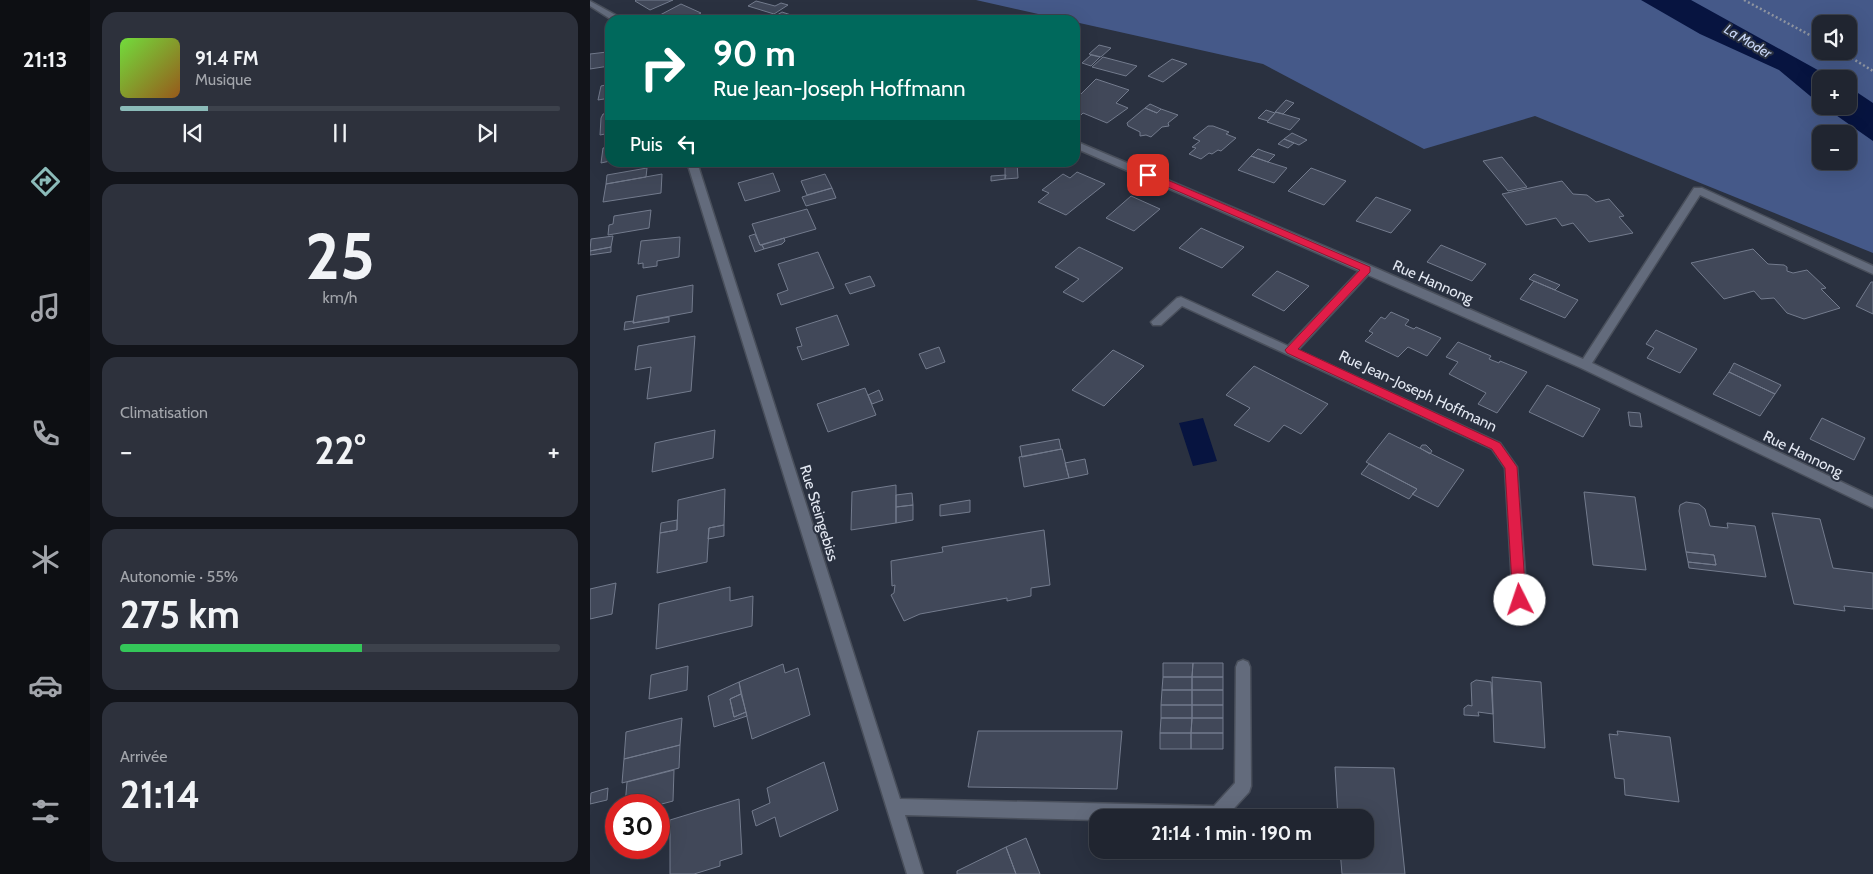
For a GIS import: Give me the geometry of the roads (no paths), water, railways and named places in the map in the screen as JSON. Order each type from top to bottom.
[{"type":"street","points":[[590,3],[610,15]]},
{"type":"street","name":"Rue Hannong","points":[[1080,146],[1585,365],[1873,504]]},
{"type":"street","name":"Rue Steingebiss","points":[[694,167],[915,874]]},
{"type":"street","points":[[1585,365],[1698,190],[1873,270]]},
{"type":"street","points":[[1291,350],[1367,269]]},
{"type":"street","name":"Rue Jean-Joseph Hoffmann","points":[[1157,322],[1181,301],[1496,446],[1511,467],[1520,600]]},
{"type":"street","points":[[894,808],[1217,814],[1243,786],[1243,667]]},
{"type":"water","name":"La Moder","points":[[1641,0],[1691,0],[1818,70],[1812,70],[1812,98],[1779,70],[1700,34]]},
{"type":"water","points":[[1857,92],[1873,103],[1873,141],[1857,130],[1857,125],[1850,125],[1836,115],[1857,115]]},
{"type":"water","points":[[1203,418],[1217,461],[1193,466],[1179,423]]}]
